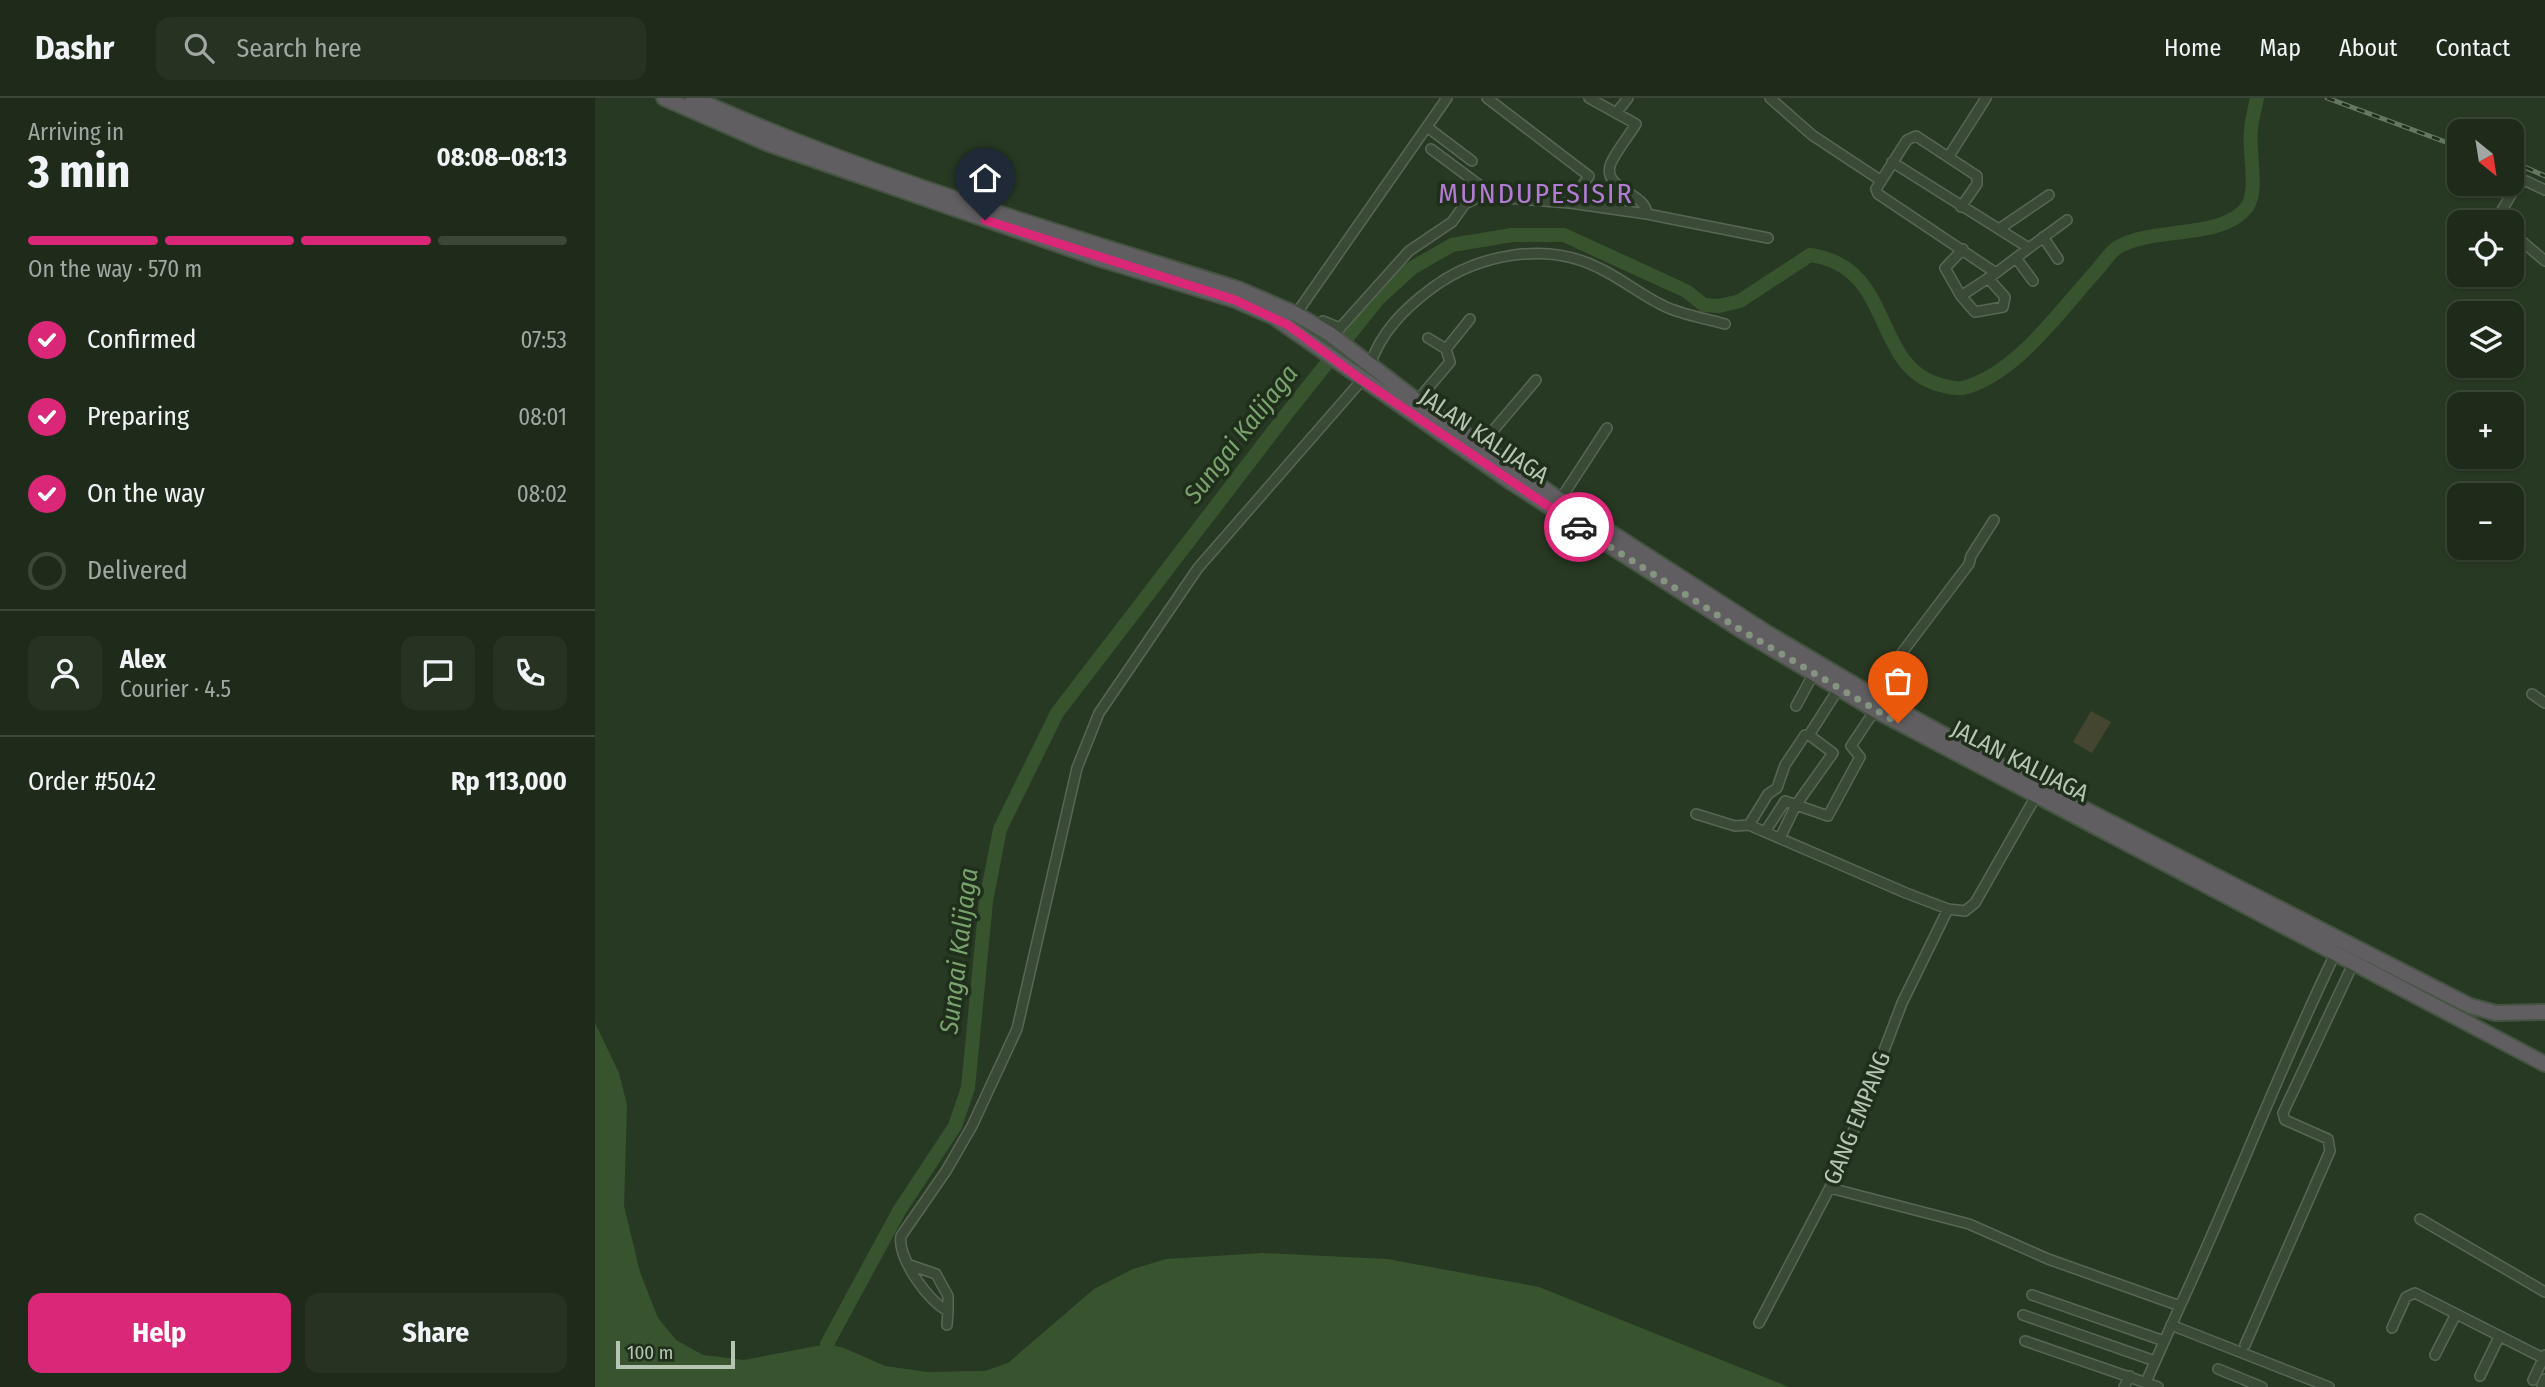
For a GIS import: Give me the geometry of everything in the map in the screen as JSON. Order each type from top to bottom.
[{"type":"highway","points":[[664,98],[692,101],[847,166]]},
{"type":"highway","name":"JALAN KALIJAGA","points":[[847,166],[1238,289],[1296,314],[1324,330],[1417,401],[1560,500],[1875,704],[2036,796],[2109,831],[2381,980],[2545,1064]]},
{"type":"highway","name":"JALAN KALIJAGA","points":[[847,166],[1100,259],[1235,300],[1288,325],[1360,379],[1594,537],[1839,688],[2268,900],[2386,965],[2470,1006],[2496,1013],[2545,1012]]},
{"type":"highway","points":[[2381,980],[2386,965]]},
{"type":"street","points":[[1296,314],[1447,98]]},
{"type":"street","points":[[1487,98],[1589,176],[1570,203]]},
{"type":"street","points":[[1589,98],[1636,124],[1611,164],[1610,176],[1643,204],[1647,214]]},
{"type":"street","points":[[1617,112],[1627,98]]},
{"type":"street","points":[[1770,98],[1812,135],[1880,180]]},
{"type":"street","points":[[1949,156],[1986,98]]},
{"type":"street","points":[[1427,127],[1472,161]]},
{"type":"street","points":[[1961,206],[1978,178],[1914,135],[1892,162],[1876,190],[1878,194],[1963,249],[1992,275],[2005,297],[2003,307],[1977,313],[1961,296],[1945,268],[1963,249]]},
{"type":"street","points":[[1431,149],[1478,184],[1481,196]]},
{"type":"street","points":[[1892,162],[2029,248]]},
{"type":"street","points":[[2503,210],[2518,183],[2526,181],[2545,190]]},
{"type":"street","points":[[1999,229],[2049,195]]},
{"type":"street","points":[[1324,330],[1323,321],[1341,328],[1409,251],[1452,222],[1465,204],[1481,196],[1570,203],[1647,214],[1768,238]]},
{"type":"street","points":[[1961,296],[2067,220]]},
{"type":"street","points":[[2043,237],[2058,259]]},
{"type":"street","points":[[2524,243],[2545,261]]},
{"type":"street","points":[[1368,364],[1385,332],[1425,294],[1458,272],[1517,254],[1544,254],[1587,263],[1662,305],[1725,324]]},
{"type":"street","points":[[2016,258],[2033,281]]},
{"type":"street","points":[[1447,349],[1470,319]]},
{"type":"street","points":[[1417,401],[1450,362],[1447,349],[1428,338]]},
{"type":"street","points":[[948,1311],[928,1298],[915,1278],[899,1243],[901,1236],[947,1171],[972,1126],[1017,1030],[1077,768],[1099,713],[1198,568],[1360,379]]},
{"type":"street","points":[[1481,446],[1536,380]]},
{"type":"street","points":[[1560,500],[1607,428]]},
{"type":"street","points":[[1765,832],[1782,803],[1828,816],[1860,757],[1851,746],[1895,662],[1969,564],[1971,556],[1994,520]]},
{"type":"street","points":[[1796,706],[1814,673]]},
{"type":"street","points":[[1749,825],[1769,794],[1777,788],[1785,765],[1803,737],[1809,735],[1839,688]]},
{"type":"street","points":[[2532,694],[2545,703]]},
{"type":"street","points":[[1780,838],[1796,805],[1833,753],[1809,735]]},
{"type":"street","points":[[1696,814],[1735,826],[1749,825],[1948,909],[1965,911],[1975,903],[2036,796]]},
{"type":"street","name":"GANG EMPANG","points":[[1759,1323],[1830,1188],[1873,1084],[1902,1003],[1948,909]]},
{"type":"street","points":[[2145,1382],[2261,1124],[2297,1032],[2335,954]]},
{"type":"street","points":[[2245,1345],[2330,1151],[2331,1145],[2326,1138],[2285,1120],[2283,1113],[2353,964]]},
{"type":"street","points":[[1830,1188],[1969,1224],[2048,1259],[2180,1306]]},
{"type":"street","points":[[2420,1219],[2545,1292]]},
{"type":"street","points":[[910,1265],[936,1274],[948,1296],[947,1325]]},
{"type":"street","points":[[2392,1328],[2410,1294],[2544,1357],[2540,1381]]},
{"type":"street","points":[[2032,1295],[2164,1341]]},
{"type":"street","points":[[2435,1355],[2456,1314]]},
{"type":"street","points":[[2023,1315],[2155,1361]]},
{"type":"street","points":[[2171,1325],[2329,1387]]},
{"type":"street","points":[[2480,1376],[2498,1337]]},
{"type":"street","points":[[2025,1341],[2158,1387]]},
{"type":"street","points":[[2218,1369],[2262,1387]]},
{"type":"street","points":[[2125,1387],[2130,1376]]},
{"type":"shaded area","points":[[2091,711],[2111,722],[2092,753],[2073,742]]},
{"type":"shaded area","points":[[595,1023],[619,1073],[627,1105],[624,1206],[640,1272],[658,1318],[676,1340],[703,1355],[744,1360],[827,1344],[844,1348],[885,1366],[927,1372],[985,1371],[1008,1363],[1094,1289],[1133,1269],[1166,1259],[1263,1253],[1387,1259],[1539,1287],[1789,1387],[595,1387]]},
{"type":"waterway","name":"Sungai Kalijaga","points":[[827,1344],[899,1211],[955,1126],[968,1088],[986,901],[1000,829],[1057,713],[1288,412],[1379,298],[1412,268],[1452,245],[1512,235],[1564,235],[1686,291],[1704,305],[1719,306],[1740,301],[1810,255],[1837,263],[1856,277],[1870,295],[1902,357],[1916,373],[1937,384],[1963,388],[1983,381],[2020,355],[2118,247],[2150,237],[2205,229],[2236,217],[2247,207],[2253,181],[2250,138],[2257,98]]},
{"type":"railway","points":[[2327,98],[2447,143]]},
{"type":"railway","points":[[2524,167],[2545,176]]},
{"type":"way so far","points":[[1579,527],[1741,630],[1898,723]]},
{"type":"district","name":"MUNDUPESISIR","points":[[1536,193]]},
{"type":"route","points":[[985,220],[1235,300],[1274,317],[1579,527]]}]
